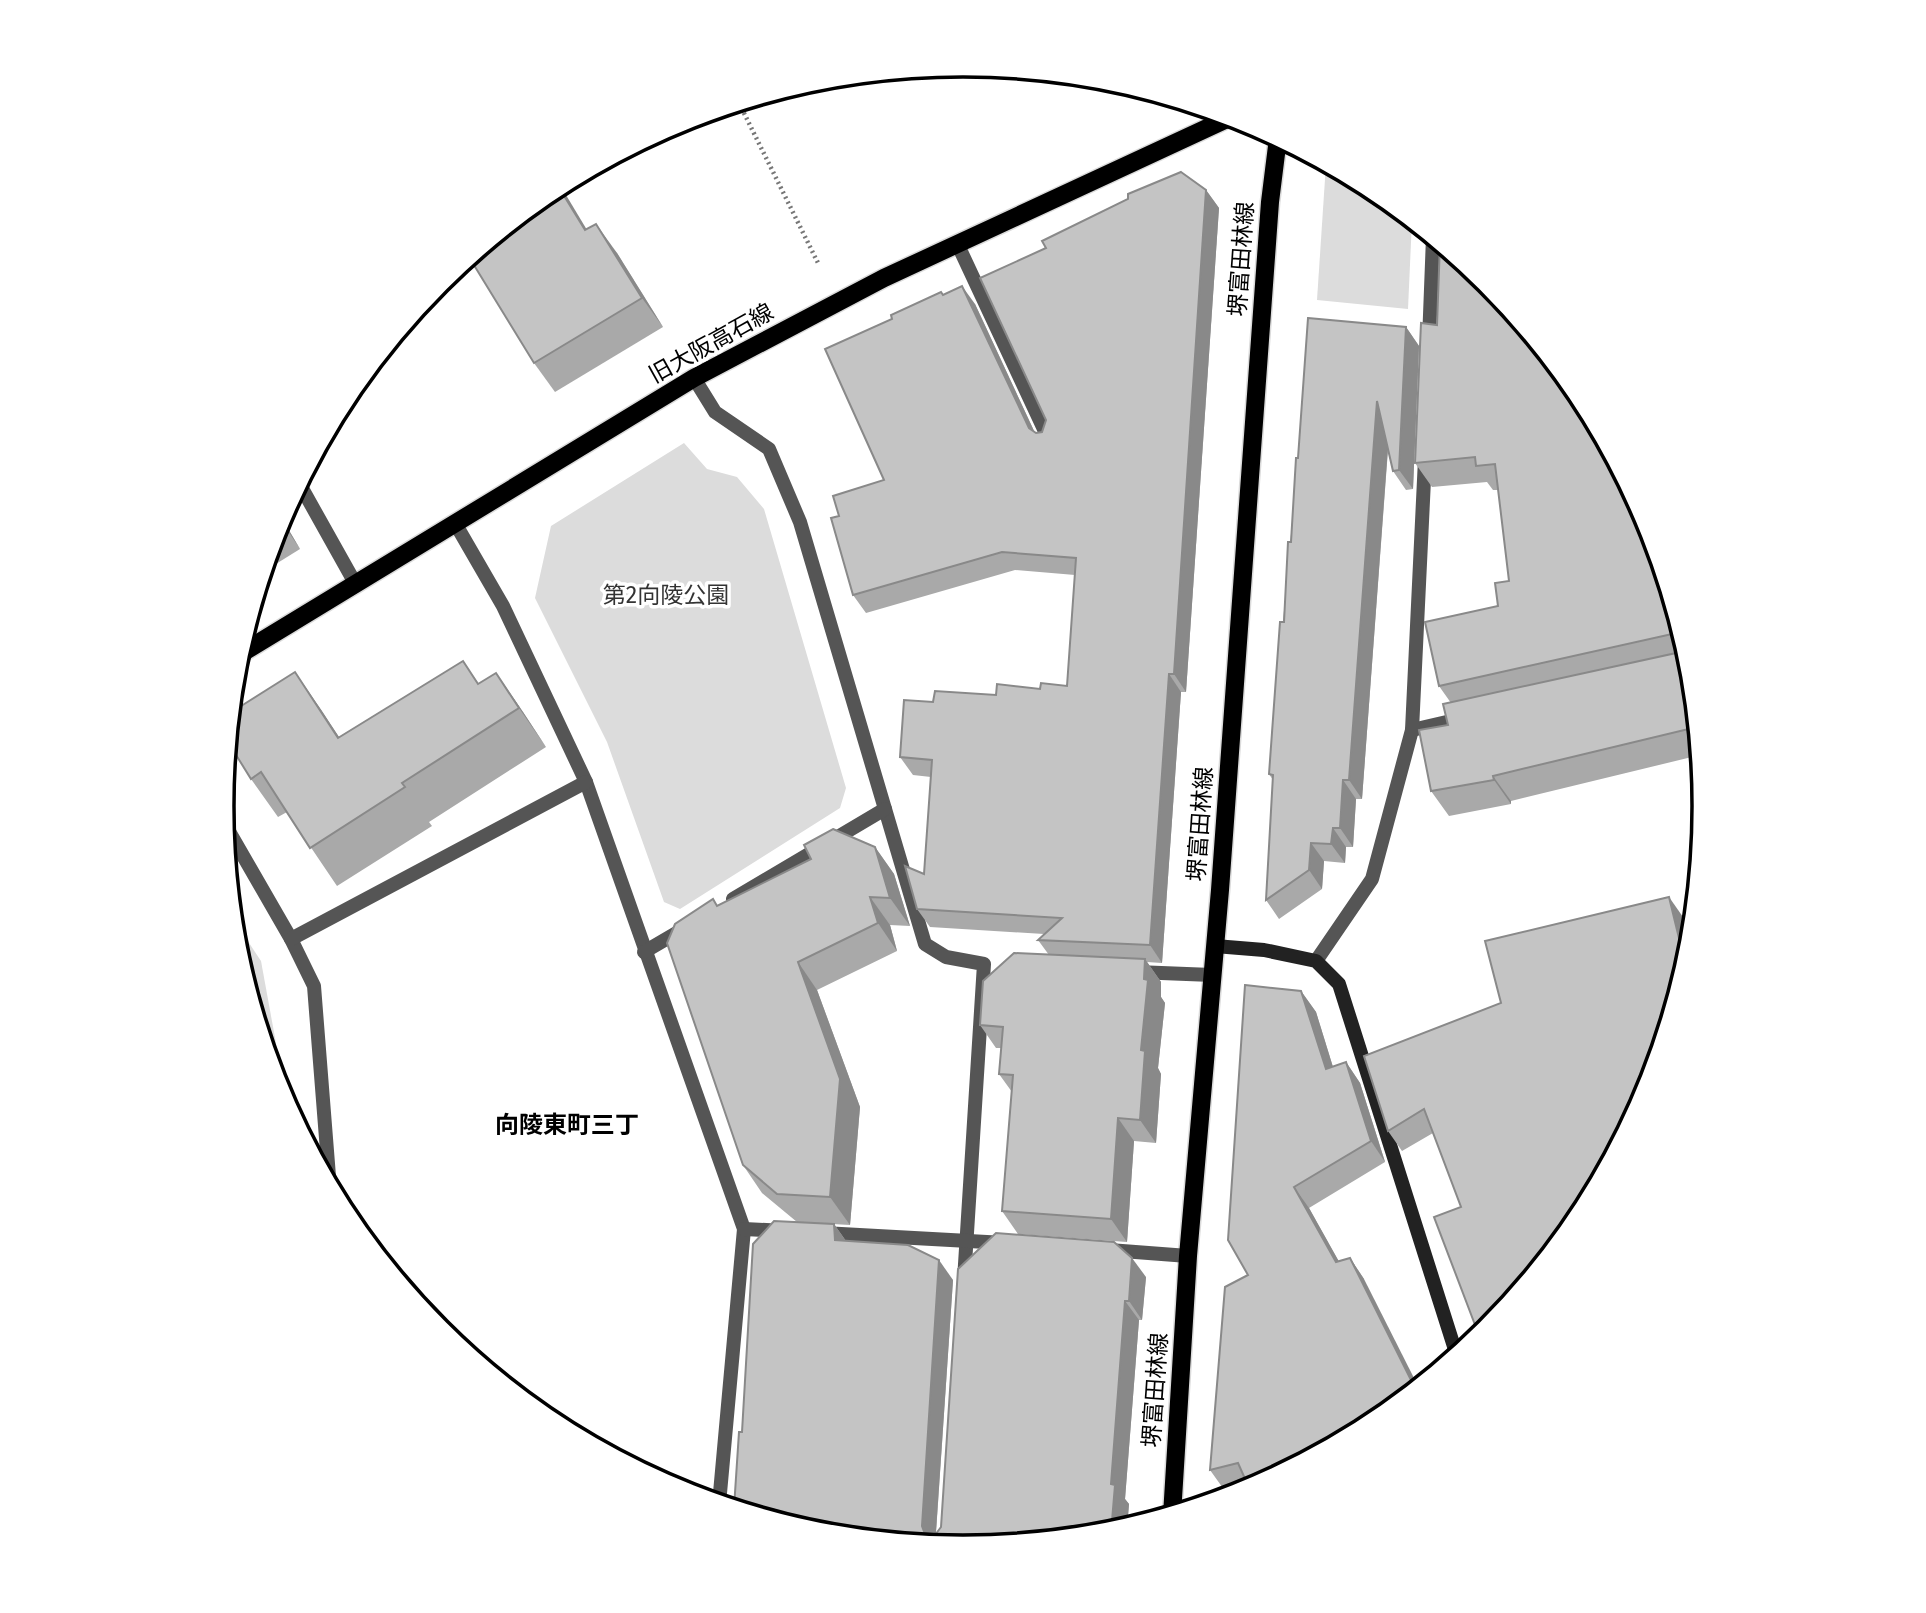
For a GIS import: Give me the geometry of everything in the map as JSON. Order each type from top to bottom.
[{"type":"main road","name":"旧大阪高石線","points":[[252,647],[694,378],[884,278],[1217,124]]},
{"type":"main road","name":"堺富田林線","points":[[1173,1505],[1188,1256],[1215,946],[1270,202],[1277,148]]},
{"type":"street","points":[[957,243],[1049,442]]},
{"type":"street","points":[[1429,359],[1433,249]]},
{"type":"street","points":[[694,378],[715,412],[769,449],[800,522],[925,944],[947,957],[991,964],[963,1296]]},
{"type":"street","points":[[1316,961],[1371,879],[1412,730],[1426,440]]},
{"type":"street","points":[[305,493],[355,583]]},
{"type":"street","points":[[455,523],[503,606],[586,782],[744,1230],[720,1494]]},
{"type":"street","points":[[1412,730],[1479,715]]},
{"type":"street","points":[[291,939],[586,782]]},
{"type":"street","points":[[725,904],[885,809]]},
{"type":"street","points":[[234,841],[291,939],[314,986],[328,1166]]},
{"type":"street","points":[[644,952],[702,918]]},
{"type":"street","points":[[1215,946],[1264,950],[1316,961],[1339,984],[1454,1346]]},
{"type":"street","points":[[1119,971],[1212,975]]},
{"type":"street","points":[[744,1230],[1021,1244]]},
{"type":"street","points":[[1089,1249],[1188,1256]]},
{"type":"path","points":[[743,112],[818,263]]},
{"type":"green space","points":[[1325,174],[1411,232],[1408,309],[1317,300]]},
{"type":"green space","name":"第2向陵公園","points":[[684,443],[707,469],[737,477],[764,509],[846,788],[840,808],[680,909],[664,902],[607,742],[535,598],[551,526]]},
{"type":"green space","points":[[246,939],[261,961],[279,1059],[258,995]]},
{"type":"building","points":[[1181,172],[1206,190],[1174,674],[1169,674],[1150,945],[1038,940],[1062,918],[917,909],[905,866],[924,874],[932,760],[900,757],[904,700],[933,702],[935,691],[996,695],[997,684],[1040,689],[1041,683],[1067,686],[1076,558],[1002,552],[853,595],[831,518],[839,516],[833,496],[884,480],[825,349],[892,319],[891,315],[941,292],[943,295],[962,286],[1029,428],[1036,433],[1042,432],[1046,420],[980,278],[1046,248],[1042,241],[1128,199],[1128,194]]},
{"type":"building","points":[[564,196],[585,230],[596,224],[642,298],[534,363],[474,265],[519,228]]},
{"type":"building","points":[[1440,254],[1511,326],[1542,362],[1570,401],[1595,442],[1637,527],[1654,572],[1672,634],[1439,686],[1425,622],[1498,606],[1495,583],[1509,581],[1495,464],[1476,466],[1475,457],[1415,463],[1421,323],[1437,325]]},
{"type":"building","points":[[1308,318],[1406,327],[1399,470],[1393,471],[1377,401],[1349,780],[1343,780],[1340,828],[1333,828],[1331,844],[1311,843],[1309,870],[1266,900],[1273,775],[1269,774],[1280,622],[1284,622],[1288,542],[1291,542]]},
{"type":"building","points":[[1676,653],[1688,729],[1493,776],[1494,780],[1431,791],[1419,730],[1448,725],[1443,704]]},
{"type":"building","points":[[463,661],[478,684],[496,673],[519,708],[402,783],[405,787],[310,848],[261,772],[251,779],[236,754],[241,706],[295,672],[338,738]]},
{"type":"building","points":[[833,829],[875,847],[890,898],[870,897],[878,923],[798,962],[840,1079],[830,1197],[777,1194],[743,1165],[667,943],[675,924],[713,899],[717,906],[811,859],[804,845]]},
{"type":"building","points":[[1669,897],[1679,940],[1668,995],[1654,1041],[1637,1086],[1595,1171],[1542,1251],[1475,1326],[1434,1217],[1461,1207],[1424,1109],[1388,1131],[1364,1056],[1501,1003],[1485,941]]},
{"type":"building","points":[[1014,953],[1145,959],[1144,979],[1148,980],[1141,1050],[1145,1051],[1140,1120],[1118,1118],[1111,1219],[1002,1211],[1013,1075],[999,1074],[1003,1027],[980,1025],[983,981]]},
{"type":"building","points":[[1245,985],[1301,991],[1326,1069],[1346,1062],[1371,1141],[1294,1187],[1336,1262],[1350,1258],[1412,1381],[1328,1438],[1286,1461],[1245,1479],[1238,1463],[1210,1470],[1225,1287],[1248,1275],[1228,1240]]},
{"type":"building","points":[[774,1221],[834,1224],[835,1240],[908,1245],[939,1260],[922,1526],[925,1534],[932,1535],[868,1530],[821,1522],[735,1499],[739,1432],[742,1432],[753,1244]]},
{"type":"building","points":[[996,1233],[1114,1242],[1132,1258],[1129,1301],[1125,1301],[1111,1484],[1115,1485],[1112,1520],[1058,1530],[1011,1534],[935,1535],[941,1527],[958,1269]]},
{"type":"district","name":"向陵東町三丁","points":[[567,1125]]}]
